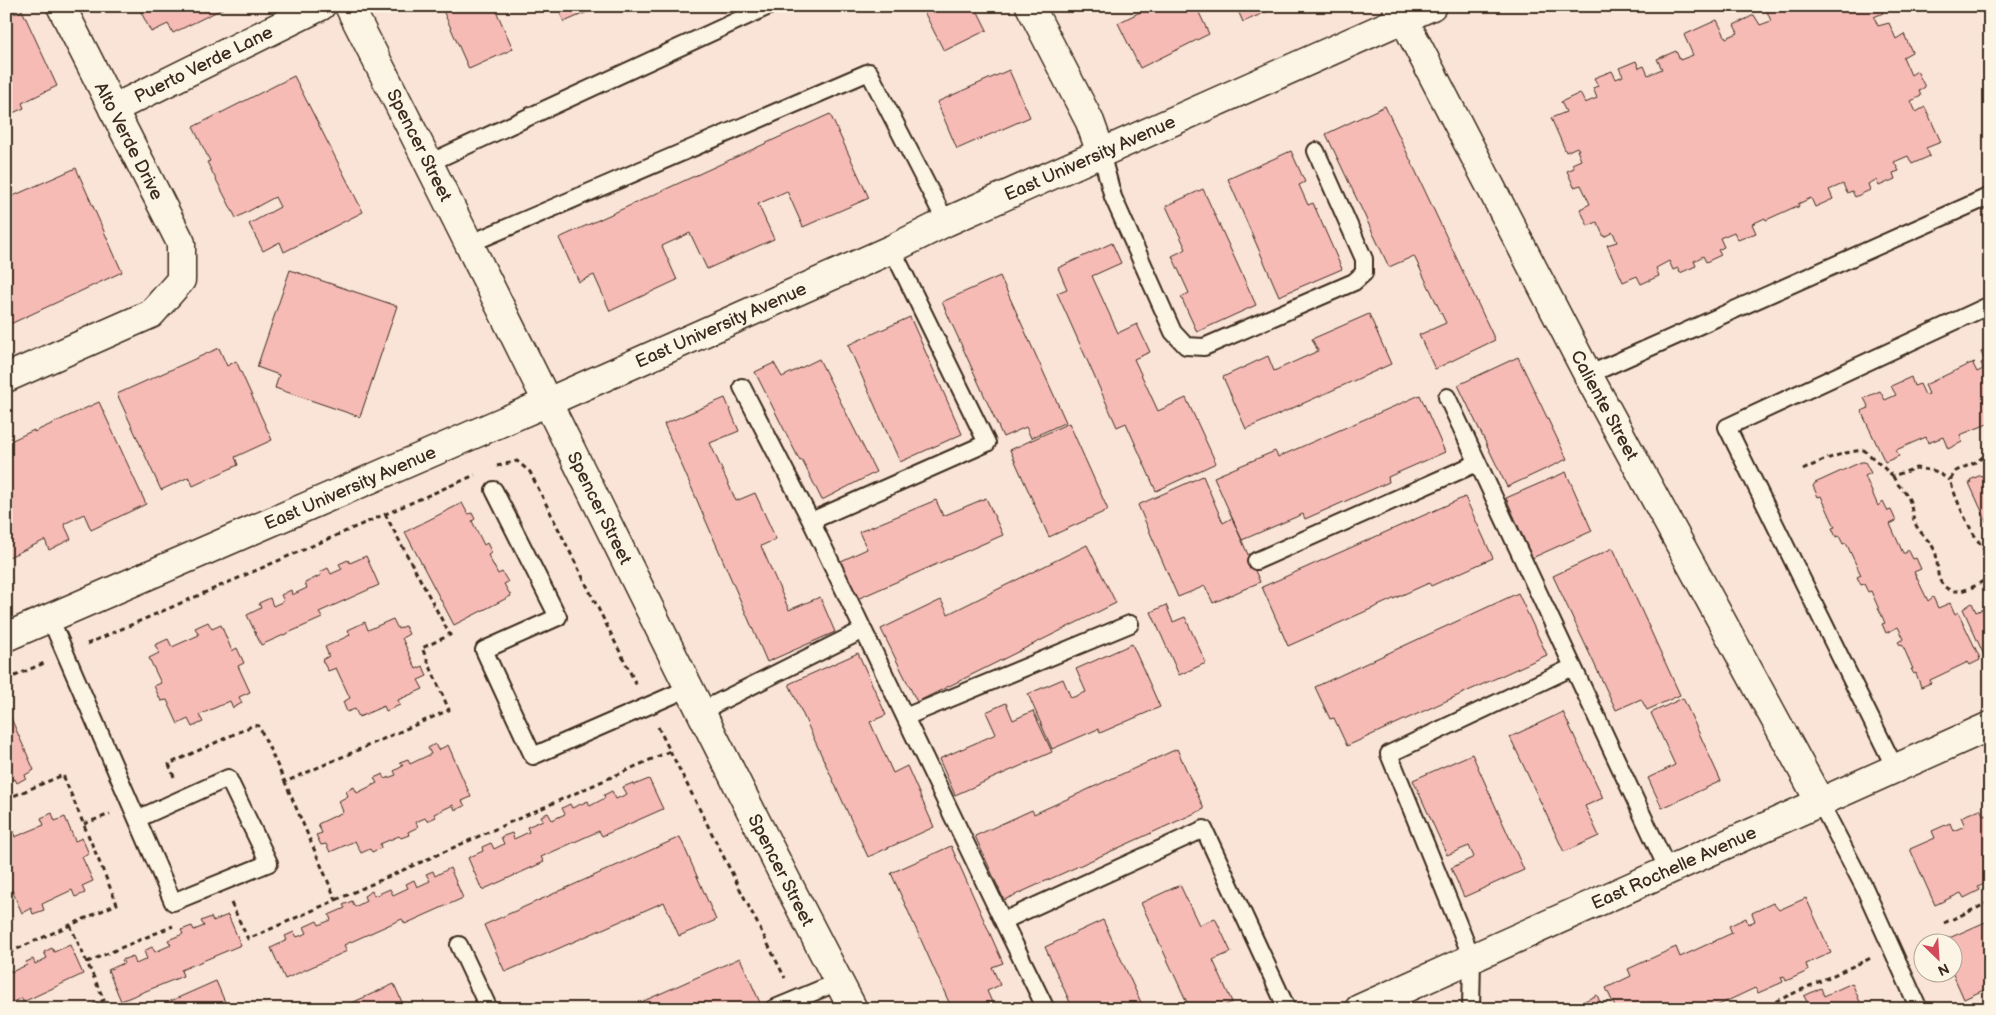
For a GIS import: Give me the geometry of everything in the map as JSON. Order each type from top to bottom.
[{"type":"street","name":"Alto Verde Drive","points":[[6,378],[151,314],[181,280],[181,243],[61,6]]},
{"type":"street","name":"Puerto Verde Lane","points":[[113,109],[321,6]]},
{"type":"street","name":"Spencer Street","points":[[349,6],[695,699],[853,1009]]},
{"type":"street","points":[[1030,6],[1090,122],[1101,153]]},
{"type":"street","name":"East University Avenue","points":[[6,637],[548,402],[892,249],[946,222],[1101,153],[1400,13],[1432,6]]},
{"type":"street","name":"Caliente Street","points":[[1400,13],[1588,375],[1820,802]]},
{"type":"street","name":"East Rochelle Avenue","points":[[1359,1009],[1990,726]]},
{"type":"lane","points":[[429,163],[769,6]]},
{"type":"lane","points":[[469,244],[869,72],[946,222]]},
{"type":"lane","points":[[1101,153],[1113,197],[1173,332],[1186,346],[1204,347],[1354,282],[1364,273],[1364,259],[1316,151]]},
{"type":"lane","points":[[1588,375],[1990,196]]},
{"type":"lane","points":[[811,521],[987,443],[892,249]]},
{"type":"lane","points":[[1895,768],[1727,427],[1990,305]]},
{"type":"lane","points":[[742,387],[811,521],[1046,1009]]},
{"type":"lane","points":[[1447,397],[1668,870]]},
{"type":"lane","points":[[1256,561],[1477,463]]},
{"type":"lane","points":[[494,490],[558,617],[484,650],[533,756],[695,699],[863,630]]},
{"type":"lane","points":[[50,618],[137,819],[173,902],[269,864],[228,778],[137,819]]},
{"type":"lane","points":[[905,717],[1130,624]]},
{"type":"lane","points":[[1471,1009],[1472,958],[1389,754],[1573,667]]},
{"type":"lane","points":[[1820,802],[1864,887],[1919,1009]]},
{"type":"lane","points":[[1003,921],[1204,829],[1287,1009]]},
{"type":"lane","points":[[459,945],[489,1009]]},
{"type":"lane","points":[[773,1009],[838,982]]},
{"type":"path","points":[[1802,470],[1823,460],[1850,451],[1864,450],[1892,476],[1897,486],[1907,495],[1916,525],[1934,549],[1938,560],[1937,571],[1939,581],[1949,590],[1958,592],[1990,576]]},
{"type":"path","points":[[1950,480],[1956,471],[1978,461],[1990,451]]},
{"type":"path","points":[[1892,476],[1916,468],[1935,471],[1950,480],[1957,502],[1968,525],[1990,556]]},
{"type":"path","points":[[336,900],[285,782],[449,710],[422,648],[450,635],[386,514]]},
{"type":"path","points":[[222,905],[230,902],[248,939],[670,752]]},
{"type":"path","points":[[6,800],[63,775],[117,904],[6,954]]},
{"type":"path","points":[[1944,923],[1990,902]]},
{"type":"path","points":[[87,962],[177,924]]},
{"type":"path","points":[[70,925],[104,1000],[84,1009]]},
{"type":"path","points":[[1759,1009],[1892,948]]},
{"type":"building","points":[[6,6],[11,6],[15,14],[22,10],[57,86],[22,103],[24,108],[6,116]]},
{"type":"building","points":[[138,6],[228,6],[173,33],[168,24],[151,32]]},
{"type":"building","points":[[441,6],[494,6],[513,49],[469,69]]},
{"type":"building","points":[[557,6],[601,6],[564,22]]},
{"type":"building","points":[[921,6],[975,6],[987,30],[944,51]]},
{"type":"building","points":[[1152,6],[1196,6],[1209,34],[1140,68],[1118,23]]},
{"type":"building","points":[[1236,6],[1280,6],[1243,22]]},
{"type":"building","points":[[1771,6],[1881,6],[1883,13],[1874,17],[1878,26],[1889,23],[1896,39],[1904,34],[1912,52],[1903,57],[1911,75],[1917,71],[1925,87],[1919,91],[1921,96],[1911,101],[1916,112],[1925,107],[1941,142],[1926,148],[1930,156],[1912,164],[1908,156],[1894,162],[1899,171],[1893,173],[1895,179],[1879,186],[1876,180],[1868,184],[1870,190],[1855,197],[1852,191],[1847,193],[1843,184],[1829,190],[1833,199],[1815,207],[1811,198],[1798,204],[1797,208],[1797,206],[1752,224],[1756,233],[1738,240],[1734,232],[1720,238],[1724,247],[1718,250],[1721,255],[1706,262],[1703,256],[1694,261],[1696,266],[1680,273],[1678,268],[1673,270],[1669,261],[1656,268],[1659,276],[1641,284],[1637,276],[1623,282],[1607,245],[1617,242],[1613,232],[1604,237],[1597,222],[1588,226],[1580,209],[1590,204],[1581,185],[1574,187],[1567,171],[1574,168],[1572,164],[1581,160],[1577,150],[1579,150],[1577,147],[1566,152],[1551,118],[1566,112],[1561,102],[1580,93],[1585,103],[1597,98],[1593,88],[1598,86],[1594,78],[1612,71],[1616,79],[1623,76],[1619,68],[1636,61],[1639,68],[1644,66],[1648,75],[1662,69],[1657,59],[1676,51],[1680,60],[1693,55],[1684,35],[1717,20],[1726,38],[1738,33],[1734,25],[1754,15],[1760,25],[1771,21],[1766,9]]},
{"type":"building","points":[[1009,70],[1030,117],[957,149],[937,102]]},
{"type":"building","points":[[294,76],[363,212],[284,252],[280,242],[263,251],[249,224],[280,207],[275,197],[236,218],[207,162],[210,161],[193,127]]},
{"type":"building","points":[[1385,106],[1495,340],[1435,369],[1419,335],[1446,323],[1414,256],[1389,267],[1326,134]]},
{"type":"building","points":[[830,114],[869,198],[803,227],[787,191],[758,204],[774,239],[707,269],[690,233],[662,246],[677,280],[610,311],[594,275],[579,282],[559,238]]},
{"type":"building","points":[[1291,151],[1305,182],[1299,185],[1308,205],[1313,203],[1342,269],[1279,296],[1228,179]]},
{"type":"building","points":[[76,168],[122,272],[6,326],[6,199]]},
{"type":"building","points":[[1203,189],[1256,305],[1197,332],[1181,297],[1189,293],[1172,256],[1186,249],[1166,206]]},
{"type":"building","points":[[1112,243],[1121,263],[1092,276],[1118,333],[1137,324],[1150,352],[1134,359],[1158,411],[1186,398],[1216,463],[1156,491],[1126,423],[1117,427],[1057,293],[1067,289],[1058,268]]},
{"type":"building","points":[[290,270],[397,306],[360,417],[275,388],[279,375],[257,367]]},
{"type":"building","points":[[1000,276],[1066,422],[1031,438],[1026,427],[1003,437],[942,302]]},
{"type":"building","points":[[1369,314],[1391,364],[1246,429],[1223,377],[1268,356],[1274,371],[1318,351],[1312,339]]},
{"type":"building","points":[[910,317],[962,434],[900,462],[848,345]]},
{"type":"building","points":[[219,348],[227,366],[236,361],[272,440],[235,457],[238,465],[193,486],[189,477],[161,490],[117,394]]},
{"type":"building","points":[[1990,348],[1990,423],[1960,435],[1962,442],[1948,449],[1943,437],[1928,443],[1926,437],[1896,450],[1899,456],[1885,462],[1861,411],[1869,408],[1864,398],[1880,391],[1885,400],[1896,395],[1891,386],[1911,377],[1914,386],[1920,384],[1925,395],[1929,394],[1925,385],[1969,364],[1975,362],[1973,364],[1977,372],[1983,369],[1981,363],[1985,361],[1981,352]]},
{"type":"building","points":[[1518,357],[1567,459],[1507,487],[1458,385]]},
{"type":"building","points":[[819,359],[876,472],[822,500],[755,372],[774,363],[782,377]]},
{"type":"building","points":[[1420,395],[1445,452],[1388,477],[1389,482],[1305,519],[1303,514],[1242,540],[1214,477],[1275,451],[1278,457]]},
{"type":"building","points":[[725,398],[739,431],[710,443],[736,501],[755,493],[776,539],[761,546],[789,610],[820,597],[835,632],[767,662],[664,424]]},
{"type":"building","points":[[99,402],[146,504],[91,530],[84,514],[64,524],[71,539],[49,550],[45,540],[9,557],[6,551],[6,443]]},
{"type":"building","points":[[1069,423],[1108,510],[1049,537],[1010,450]]},
{"type":"building","points":[[1861,462],[1865,462],[1871,473],[1865,476],[1878,506],[1883,501],[1888,511],[1891,510],[1896,521],[1890,524],[1903,553],[1906,553],[1908,549],[1913,559],[1916,558],[1921,569],[1914,572],[1928,601],[1933,597],[1938,608],[1950,603],[1955,614],[1958,612],[1979,656],[1980,660],[1970,665],[1968,662],[1930,680],[1931,683],[1921,687],[1916,673],[1914,674],[1911,669],[1913,669],[1902,644],[1900,645],[1898,642],[1904,639],[1898,627],[1886,633],[1882,624],[1885,623],[1871,591],[1868,592],[1864,584],[1861,585],[1857,577],[1861,575],[1846,543],[1843,544],[1839,536],[1836,537],[1832,528],[1835,527],[1821,496],[1818,497],[1813,486],[1815,483]]},
{"type":"building","points":[[1566,472],[1592,531],[1532,558],[1506,498]]},
{"type":"building","points":[[1981,475],[1983,478],[1990,475],[1990,529],[1969,483],[1971,483],[1970,480]]},
{"type":"building","points":[[1203,476],[1223,523],[1232,518],[1260,582],[1213,603],[1205,586],[1178,597],[1138,505]]},
{"type":"building","points":[[1465,497],[1493,558],[1431,586],[1429,583],[1288,646],[1262,587]]},
{"type":"building","points":[[986,498],[1003,535],[855,600],[839,562],[867,549],[859,532],[936,500],[943,516]]},
{"type":"building","points":[[462,503],[468,514],[472,513],[475,519],[472,521],[484,545],[487,543],[492,553],[488,555],[498,574],[502,572],[508,582],[504,584],[511,596],[454,625],[405,532]]},
{"type":"building","points":[[1087,545],[1116,603],[917,702],[881,629],[941,600],[948,614]]},
{"type":"building","points":[[1613,548],[1680,695],[1647,710],[1641,699],[1616,710],[1553,576]]},
{"type":"building","points":[[366,556],[379,585],[319,612],[322,618],[261,645],[247,615],[261,608],[259,603],[270,598],[273,606],[284,601],[281,595],[291,590],[292,595],[307,588],[305,583],[321,575],[320,572],[328,568],[331,574],[342,569],[339,564],[348,560],[350,563]]},
{"type":"building","points":[[1518,593],[1547,655],[1347,746],[1334,718],[1330,719],[1315,687]]},
{"type":"building","points":[[1972,603],[1976,612],[1990,606],[1990,663],[1988,664],[1963,609]]},
{"type":"building","points":[[1166,605],[1173,622],[1185,617],[1206,663],[1179,675],[1151,612]]},
{"type":"building","points":[[393,619],[398,629],[405,626],[409,634],[402,638],[416,669],[423,666],[427,676],[418,680],[423,689],[398,700],[400,705],[386,711],[384,706],[359,717],[355,709],[347,712],[343,702],[350,698],[336,668],[328,671],[322,660],[329,656],[325,647],[350,635],[348,630],[365,622],[368,630]]},
{"type":"building","points":[[208,622],[212,629],[221,625],[232,651],[237,648],[244,663],[238,666],[250,692],[239,697],[242,703],[233,708],[230,701],[199,715],[203,722],[192,727],[188,719],[178,724],[167,700],[161,701],[154,686],[161,683],[149,658],[159,653],[155,645],[168,639],[172,647],[199,635],[195,628]]},
{"type":"building","points":[[1132,644],[1160,707],[1100,733],[1098,729],[1052,749],[1028,694],[1063,679],[1071,698],[1086,692],[1076,669]]},
{"type":"building","points":[[858,653],[886,715],[870,722],[893,773],[907,766],[934,827],[868,857],[789,684]]},
{"type":"building","points":[[1683,698],[1721,781],[1662,808],[1648,778],[1675,765],[1651,713]]},
{"type":"building","points":[[1006,703],[1013,720],[1033,711],[1052,752],[955,795],[939,759],[996,734],[986,712]]},
{"type":"building","points":[[1563,712],[1603,798],[1585,806],[1599,836],[1564,852],[1510,737]]},
{"type":"building","points":[[10,716],[34,770],[17,783],[15,779],[6,783],[6,718]]},
{"type":"building","points":[[435,744],[438,750],[448,745],[471,797],[462,801],[465,806],[455,810],[453,805],[434,814],[436,817],[427,821],[425,818],[416,822],[418,827],[408,832],[409,835],[401,838],[399,836],[380,844],[381,848],[372,852],[370,849],[361,853],[355,841],[330,852],[326,844],[321,845],[316,835],[322,833],[318,824],[343,812],[339,801],[348,796],[346,791],[354,787],[357,793],[377,783],[374,778],[383,774],[385,779],[396,775],[394,771],[403,766],[400,762],[408,759],[410,764],[431,754],[428,748]]},
{"type":"building","points":[[1177,749],[1204,809],[1004,900],[975,836],[1032,810],[1034,814]]},
{"type":"building","points":[[1472,754],[1524,870],[1464,897],[1451,868],[1474,857],[1469,846],[1447,855],[1413,780]]},
{"type":"building","points":[[649,779],[663,809],[602,836],[599,831],[541,857],[544,862],[482,890],[468,858],[483,851],[482,847],[491,843],[494,849],[504,844],[501,837],[512,833],[514,839],[529,832],[527,827],[543,820],[541,816],[548,813],[552,820],[565,814],[562,808],[570,804],[572,808],[588,801],[590,806],[605,798],[604,795],[612,791],[616,799],[627,794],[623,787]]},
{"type":"building","points":[[1980,809],[1984,816],[1990,814],[1990,881],[1978,887],[1980,890],[1964,898],[1961,893],[1935,905],[1910,849],[1935,838],[1932,831],[1950,823],[1953,831],[1965,826],[1961,817]]},
{"type":"building","points":[[52,813],[55,821],[65,817],[75,841],[82,838],[89,854],[82,857],[93,881],[82,886],[85,893],[75,897],[72,890],[42,904],[44,910],[33,914],[31,908],[22,913],[11,888],[6,890],[6,831],[12,828],[15,837],[44,825],[41,818]]},
{"type":"building","points":[[680,837],[716,920],[679,936],[664,902],[505,972],[484,925]]},
{"type":"building","points":[[951,846],[1003,963],[992,967],[1000,985],[987,991],[995,1009],[952,1009],[891,873]]},
{"type":"building","points":[[450,868],[463,898],[405,924],[402,919],[344,945],[347,951],[285,979],[271,948],[287,940],[285,936],[294,932],[297,937],[307,933],[304,927],[317,921],[319,925],[331,920],[329,915],[345,908],[343,905],[352,901],[355,907],[366,901],[364,896],[372,891],[374,896],[390,889],[393,895],[408,888],[406,884],[414,880],[417,887],[430,881],[426,874],[433,871],[435,876]]},
{"type":"building","points":[[1180,885],[1199,925],[1215,918],[1231,952],[1213,960],[1232,1002],[1218,1009],[1190,1009],[1141,903]]},
{"type":"building","points":[[1806,898],[1831,953],[1806,964],[1808,971],[1786,981],[1784,976],[1781,977],[1783,982],[1758,993],[1755,988],[1710,1009],[1616,1009],[1606,988],[1631,976],[1628,969],[1676,947],[1680,957],[1732,933],[1729,926],[1746,918],[1748,924],[1755,921],[1752,913],[1773,903],[1779,910]]},
{"type":"building","points":[[228,915],[241,945],[181,970],[183,976],[121,1001],[108,970],[124,963],[122,960],[133,956],[136,964],[147,959],[144,951],[152,947],[155,952],[171,945],[168,940],[183,934],[181,930],[192,926],[194,930],[204,926],[201,921],[211,917],[213,921]]},
{"type":"building","points":[[1103,920],[1144,1009],[1073,1009],[1045,947]]},
{"type":"building","points":[[1990,920],[1990,987],[1964,999],[1956,982],[1964,982],[1963,932]]},
{"type":"building","points":[[70,945],[83,974],[23,1002],[22,998],[6,1005],[6,968],[8,967],[11,972],[27,965],[26,962],[33,959],[35,964],[47,958],[44,952],[52,948],[54,952]]},
{"type":"building","points":[[740,958],[761,1005],[754,1009],[626,1009]]},
{"type":"building","points":[[216,981],[228,1009],[166,1009],[164,1004]]},
{"type":"building","points":[[1852,983],[1863,1009],[1797,1009],[1808,1004],[1804,996],[1821,988],[1824,996]]},
{"type":"building","points":[[394,984],[405,1009],[338,1009]]},
{"type":"building","points":[[1597,995],[1603,1009],[1568,1009]]},
{"type":"building","points":[[1565,1002],[1568,1009],[1556,1009],[1555,1006]]}]
